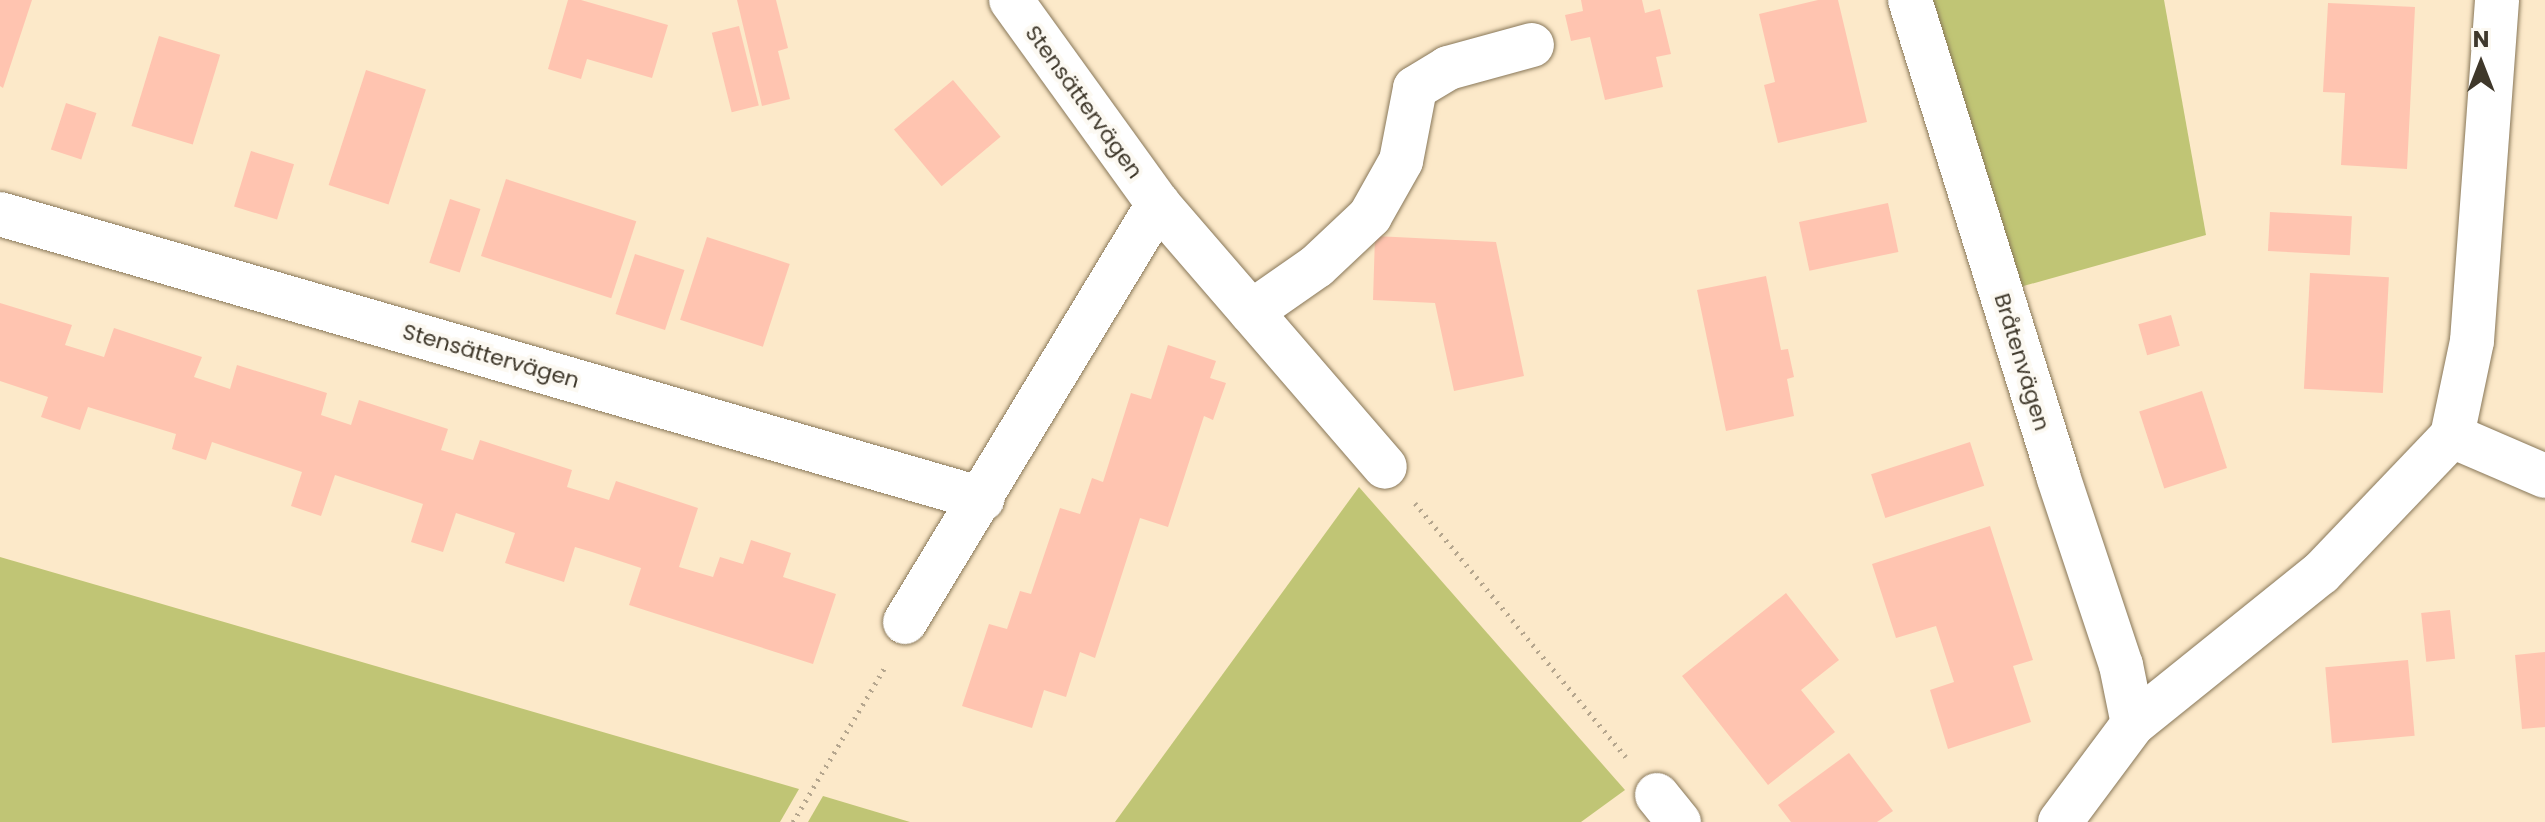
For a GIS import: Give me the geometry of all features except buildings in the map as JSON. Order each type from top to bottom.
[{"type":"street","name":"Stensättervägen","points":[[1011,0],[1158,204],[1385,467]]},
{"type":"street","name":"Bråtenvägen","points":[[1910,0],[2058,476],[2121,665],[2133,724]]},
{"type":"street","points":[[2060,822],[2133,724],[2321,573],[2452,436],[2472,341],[2497,0]]},
{"type":"street","points":[[1251,312],[1317,266],[1370,216],[1401,161],[1415,88],[1448,68],[1532,45]]},
{"type":"street","points":[[905,622],[1158,204]]},
{"type":"street","name":"Stensättervägen","points":[[0,214],[982,499]]},
{"type":"street","points":[[2452,436],[2545,476]]},
{"type":"path","points":[[1385,467],[1668,808]]},
{"type":"path","points":[[793,822],[896,648],[905,622]]},
{"type":"green space","points":[[1927,0],[2164,0],[2206,235],[2013,289]]},
{"type":"green space","points":[[1359,487],[1625,790],[1581,822],[1115,822]]},
{"type":"green space","points":[[0,557],[799,789],[780,822],[0,822]]},
{"type":"green space","points":[[823,796],[910,822],[808,822]]}]
